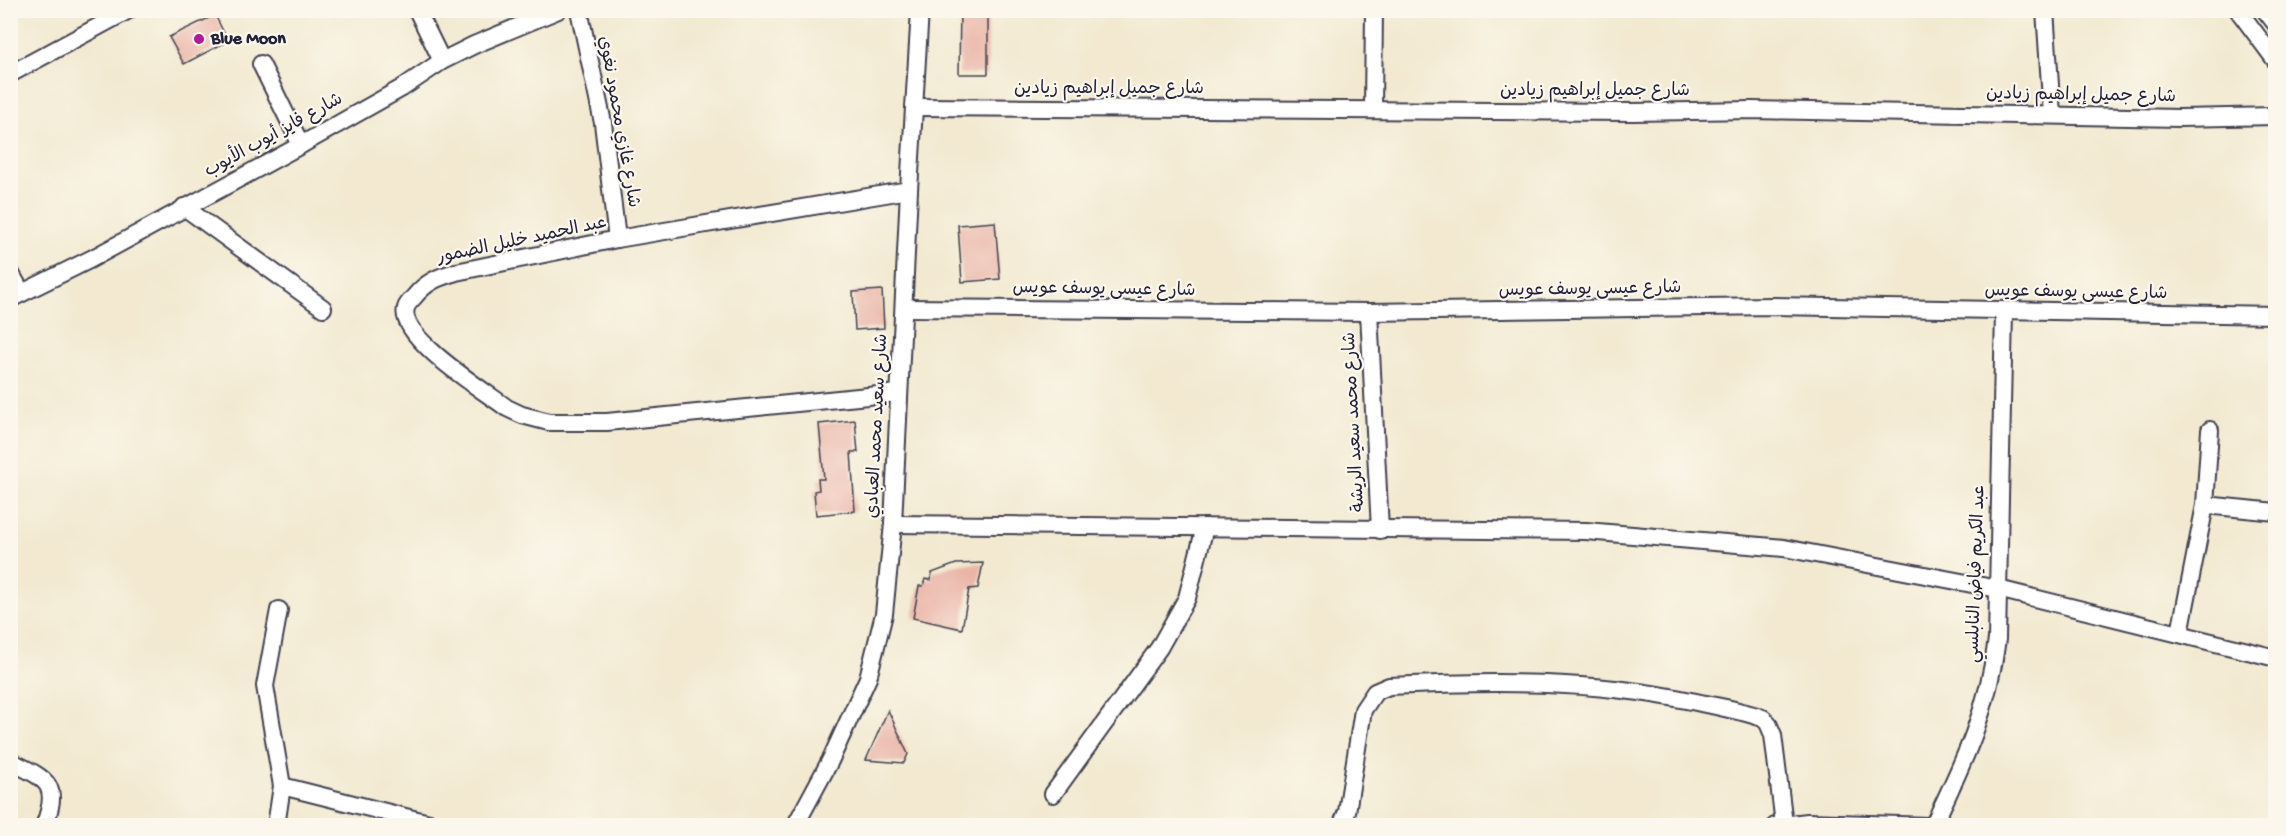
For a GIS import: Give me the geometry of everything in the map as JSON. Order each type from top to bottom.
[{"type":"street","points":[[10,74],[129,10]]},
{"type":"street","points":[[417,10],[442,61]]},
{"type":"street","name":"شارع فايز أيوب الأيوب","points":[[16,296],[91,259],[301,145],[402,87],[442,61],[558,10]]},
{"type":"street","name":"شارع غازي محمود نغوي","points":[[579,10],[603,123],[617,239]]},
{"type":"street","name":"شارع سعيد محمد العبادي","points":[[795,825],[830,761],[868,678],[884,614],[892,524],[920,10]]},
{"type":"street","points":[[1373,110],[1374,10]]},
{"type":"street","points":[[2045,10],[2052,115]]},
{"type":"street","points":[[2238,10],[2276,62]]},
{"type":"street","points":[[2265,10],[2276,24]]},
{"type":"street","points":[[261,64],[301,145]]},
{"type":"street","name":"شارع جميل إبراهيم زيادين","points":[[914,107],[1632,112],[1764,110],[2180,118],[2276,116]]},
{"type":"street","name":"عبد الحميد خليل الضمور","points":[[898,393],[608,422],[549,422],[522,415],[507,408],[429,350],[415,336],[405,316],[406,308],[424,285],[440,277],[617,239],[909,190]]},
{"type":"street","points":[[184,207],[323,308]]},
{"type":"street","points":[[10,272],[16,296]]},
{"type":"street","name":"شارع عيسى يوسف عويس","points":[[904,308],[1369,312],[1773,306],[2004,312],[2276,315]]},
{"type":"street","name":"شارع محمد سعيد الريشة","points":[[1369,312],[1380,530]]},
{"type":"street","name":"عبد الكريم فياض النابلسي","points":[[1931,825],[1967,754],[1988,697],[1998,639],[2004,312]]},
{"type":"street","points":[[2180,633],[2205,505],[2210,429]]},
{"type":"street","points":[[2205,505],[2276,512]]},
{"type":"street","points":[[892,524],[1586,531],[1784,548],[1998,590],[2276,658]]},
{"type":"street","points":[[1053,794],[1159,648],[1187,598],[1204,527]]},
{"type":"street","points":[[276,825],[282,786],[265,686],[279,610]]},
{"type":"street","points":[[1341,825],[1347,812],[1363,710],[1375,692],[1389,686],[1501,682],[1562,684],[1634,691],[1716,706],[1763,718],[1773,735],[1779,825],[1808,822],[1931,825]]},
{"type":"street","points":[[10,761],[47,782],[51,790],[50,810],[44,825]]},
{"type":"street","points":[[282,786],[441,825]]},
{"type":"building","points":[[960,10],[988,10],[988,74],[959,74]]},
{"type":"building","name":"Blue Moon","points":[[215,15],[228,41],[184,64],[169,37]]},
{"type":"building","points":[[995,222],[1000,279],[962,282],[958,225]]},
{"type":"building","points":[[882,290],[884,328],[855,330],[853,292]]},
{"type":"building","points":[[855,420],[858,452],[851,452],[855,511],[816,515],[814,491],[819,490],[818,479],[824,479],[819,424]]},
{"type":"building","points":[[983,563],[978,588],[969,589],[962,629],[913,618],[919,586],[923,586],[925,579],[931,580],[932,573],[956,564]]},
{"type":"building","points":[[888,710],[908,754],[904,763],[866,760]]},
{"type":"place","name":"Blue Moon","points":[[199,39]]}]
